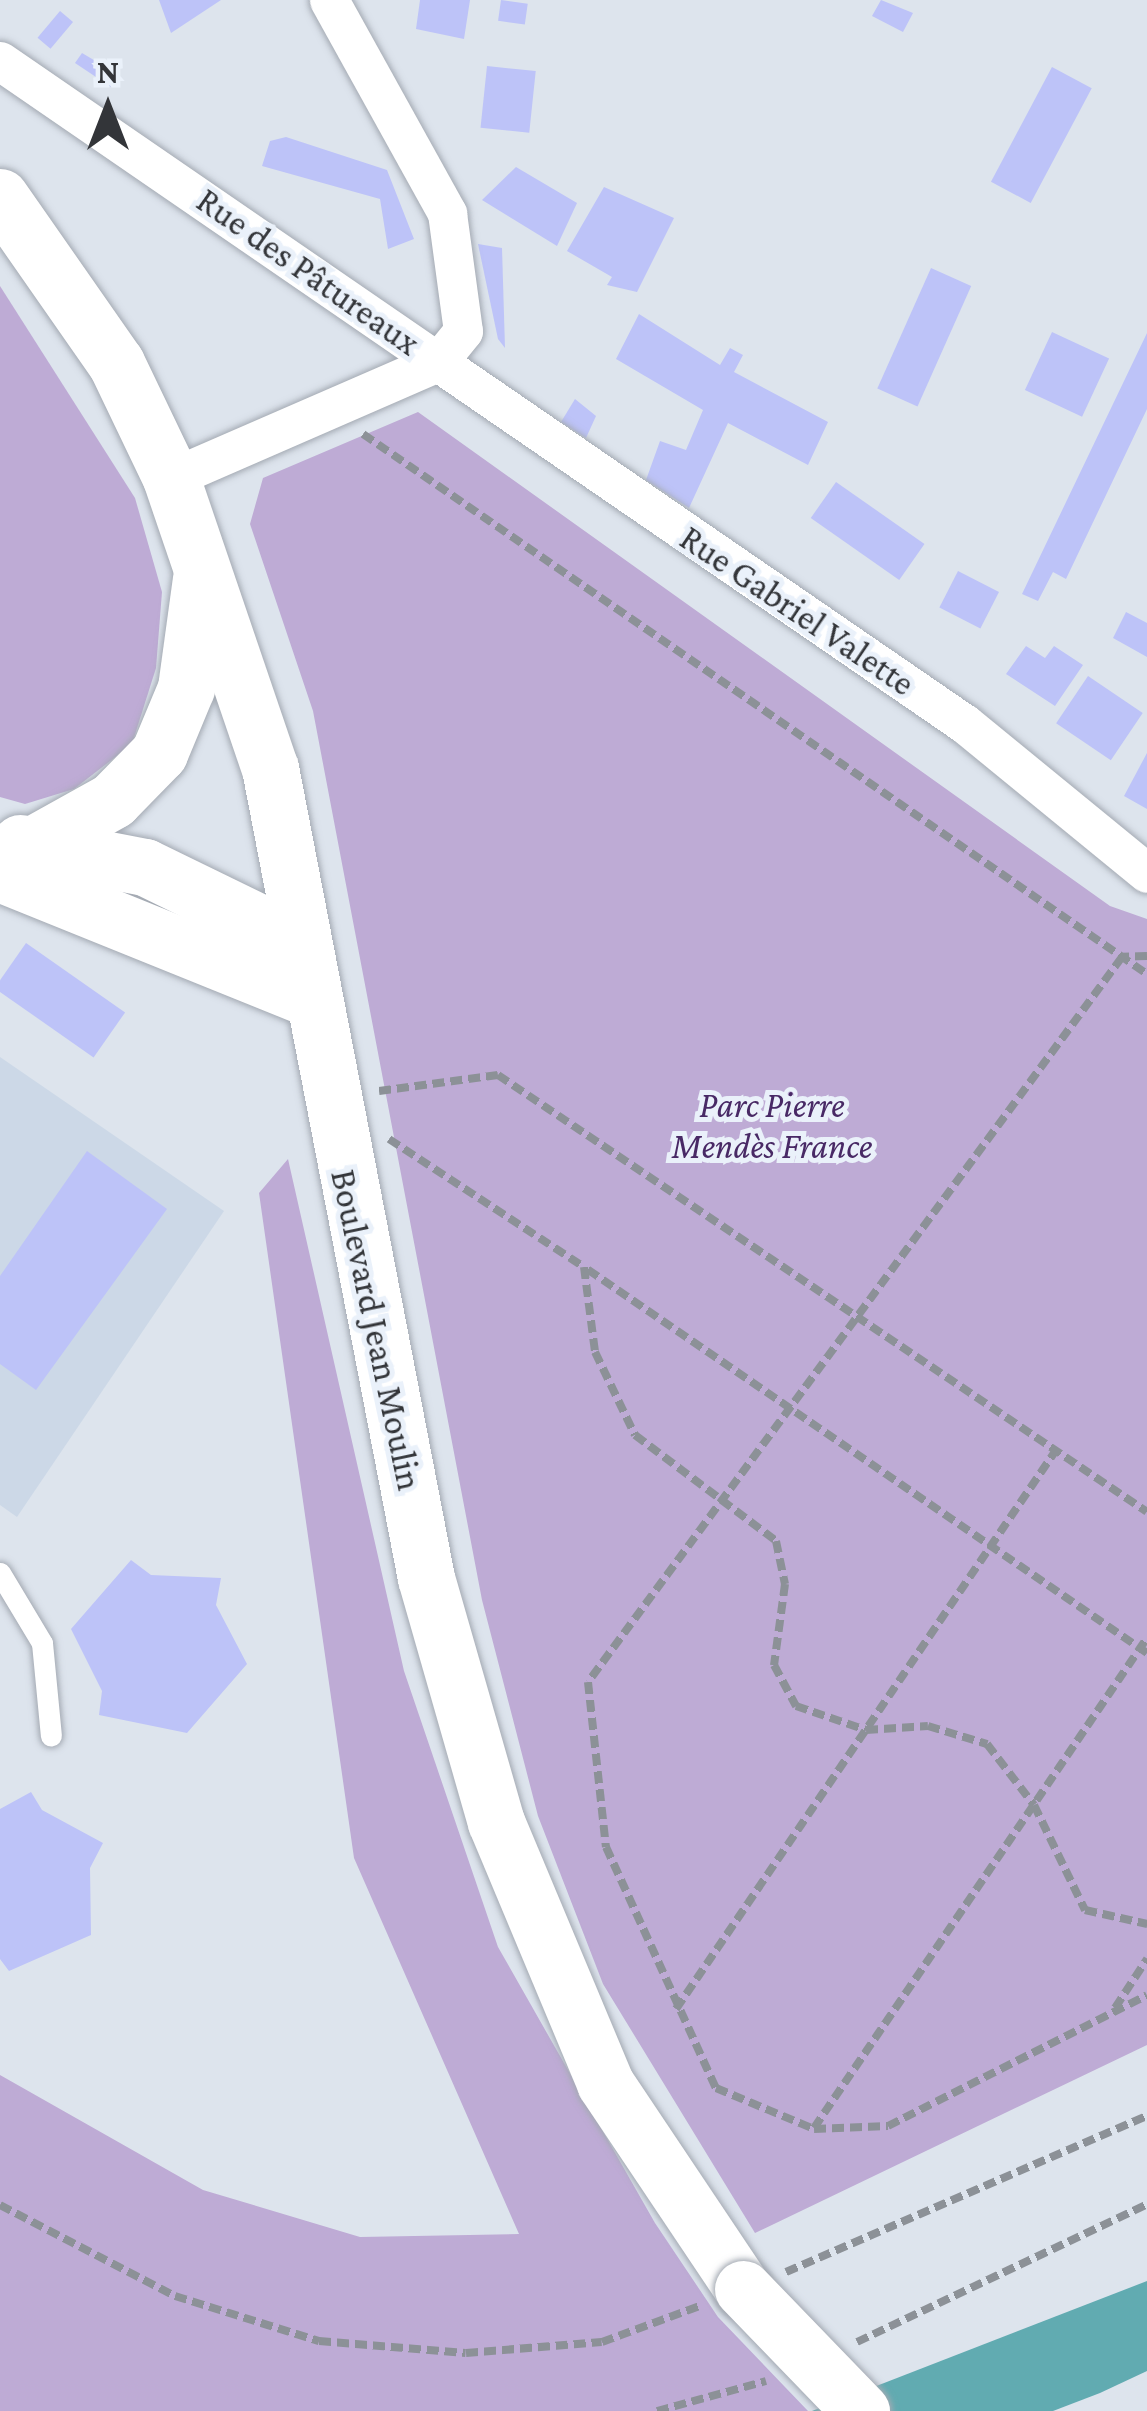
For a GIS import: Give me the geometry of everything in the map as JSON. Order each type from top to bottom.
[{"type":"main road","name":"Boulevard Jean Moulin","points":[[0,197],[116,363],[172,478],[269,768],[426,1579],[496,1822],[605,2083],[743,2289],[862,2411]]},
{"type":"main road","points":[[13,853],[113,800],[159,753],[186,688],[203,563]]},
{"type":"main road","points":[[13,853],[199,888],[306,971]]},
{"type":"street","points":[[172,478],[438,362],[463,331],[447,213],[329,0]]},
{"type":"street","name":"Rue des Pâtureaux","points":[[0,61],[438,362]]},
{"type":"street","name":"Rue Gabriel Valette","points":[[438,362],[965,724],[1147,873]]},
{"type":"lane","points":[[0,1574],[25,1598],[41,1643],[51,1736]]},
{"type":"path","points":[[330,411],[1147,974]]},
{"type":"path","points":[[1122,957],[1147,956]]},
{"type":"path","points":[[1122,957],[588,1682],[606,1847],[675,2010],[716,2087],[814,2129],[888,2126],[1147,1995]]},
{"type":"path","points":[[1143,1651],[385,1136],[378,1091],[498,1076],[1147,1512]]},
{"type":"path","points":[[584,1267],[595,1352],[635,1435],[776,1541],[785,1584],[774,1665],[796,1706],[866,1730],[928,1726],[987,1744],[1034,1805],[1051,1859],[1085,1910],[1147,1924]]},
{"type":"path","points":[[675,2010],[1056,1450]]},
{"type":"path","points":[[814,2129],[1143,1651],[1147,1638]]},
{"type":"path","points":[[1113,2012],[1147,1959]]},
{"type":"path","points":[[0,2205],[175,2296],[319,2342],[466,2354],[602,2342],[743,2289],[1147,2116]]},
{"type":"path","points":[[845,2347],[1147,2204]]},
{"type":"path","points":[[657,2411],[775,2379]]},
{"type":"shaded area","points":[[0,1057],[224,1211],[17,1517],[0,1505]]},
{"type":"green space","points":[[0,286],[135,498],[162,592],[156,668],[132,744],[74,789],[25,804],[0,797]]},
{"type":"green space","name":"Parc Pierre Mendès France","points":[[418,412],[1110,906],[1147,919],[1147,2045],[755,2233],[603,1984],[538,1816],[482,1600],[313,711],[250,524],[263,478]]},
{"type":"green space","points":[[288,1159],[404,1671],[498,1947],[655,2223],[718,2317],[808,2411],[0,2411],[0,2075],[203,2190],[360,2237],[519,2234],[354,1858],[259,1193]]},
{"type":"water","points":[[1147,2281],[1147,2371],[1100,2393],[1053,2411],[812,2411]]},
{"type":"building","points":[[159,0],[221,0],[171,33]]},
{"type":"building","points":[[420,0],[470,0],[464,39],[416,29]]},
{"type":"building","points":[[501,0],[528,4],[525,25],[498,21]]},
{"type":"building","points":[[881,0],[913,13],[903,32],[872,16]]},
{"type":"building","points":[[60,11],[73,22],[51,49],[38,38]]},
{"type":"building","points":[[82,53],[119,75],[111,87],[75,63]]},
{"type":"building","points":[[487,66],[536,71],[529,133],[481,128]]},
{"type":"building","points":[[1052,67],[1092,88],[1031,203],[991,182]]},
{"type":"building","points":[[286,137],[387,170],[414,239],[388,249],[380,199],[262,166],[270,141]]},
{"type":"building","points":[[516,167],[577,203],[557,246],[482,200]]},
{"type":"building","points":[[604,187],[674,218],[637,292],[607,285],[612,277],[567,251]]},
{"type":"building","points":[[478,244],[502,248],[505,348],[498,339]]},
{"type":"building","points":[[931,268],[971,286],[918,406],[877,389]]},
{"type":"building","points":[[639,314],[720,365],[730,348],[743,355],[734,372],[828,422],[808,465],[728,423],[689,508],[646,480],[660,441],[686,450],[703,410],[616,359]]},
{"type":"building","points":[[1052,332],[1109,359],[1082,417],[1025,390]]},
{"type":"building","points":[[1147,333],[1147,409],[1066,579],[1053,572],[1038,601],[1022,594]]},
{"type":"building","points":[[575,399],[596,416],[586,438],[561,422]]},
{"type":"building","points":[[836,482],[924,544],[899,580],[811,518]]},
{"type":"building","points":[[958,571],[999,592],[980,628],[939,608]]},
{"type":"building","points":[[1126,612],[1147,623],[1147,657],[1113,638]]},
{"type":"building","points":[[1026,646],[1045,658],[1054,646],[1083,665],[1055,706],[1006,674]]},
{"type":"building","points":[[1088,676],[1143,713],[1111,760],[1056,723]]},
{"type":"building","points":[[1147,753],[1147,809],[1124,796]]},
{"type":"building","points":[[26,943],[125,1012],[94,1057],[0,992],[0,980]]},
{"type":"building","points":[[87,1151],[167,1209],[36,1390],[0,1364],[0,1276]]},
{"type":"building","points":[[131,1560],[151,1575],[221,1578],[216,1605],[247,1664],[187,1733],[99,1715],[102,1691],[71,1629]]},
{"type":"building","points":[[31,1792],[42,1810],[103,1843],[90,1868],[91,1935],[9,1971],[0,1959],[0,1809]]}]
